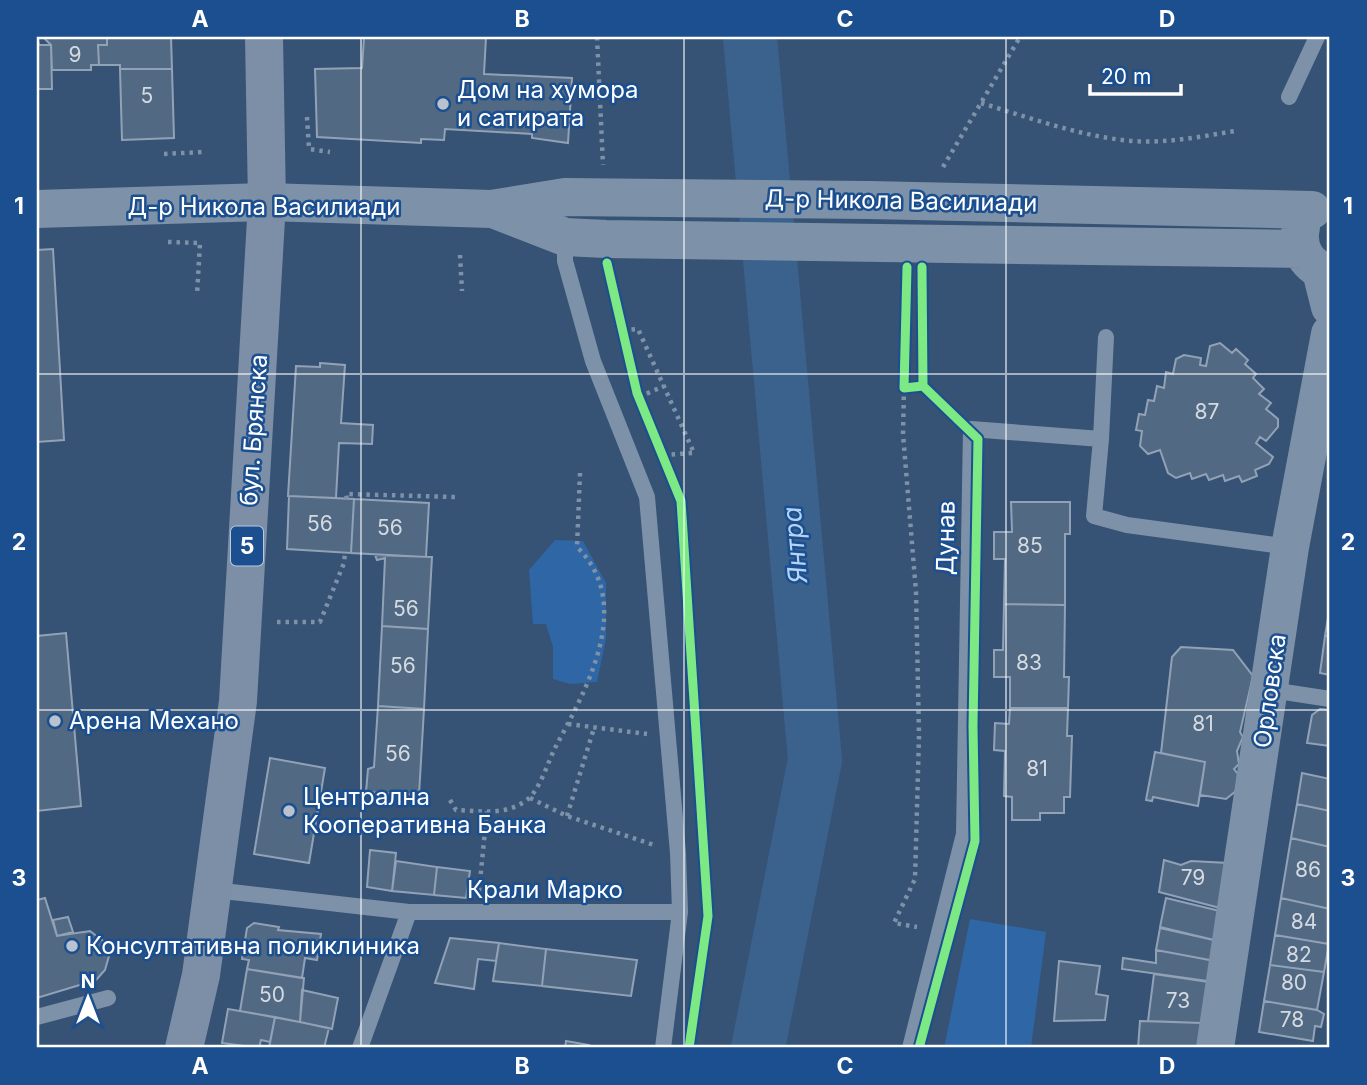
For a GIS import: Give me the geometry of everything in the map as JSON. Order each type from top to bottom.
[{"type":"main road","name":"бул. Брянска","points":[[191,1027],[214,890],[238,701],[267,202],[264,37]]},
{"type":"main road","name":"5","points":[[160,1048],[191,1027]]},
{"type":"street","name":"Д-р Никола Василиади","points":[[37,209],[267,202],[491,209],[565,197],[1321,206]]},
{"type":"street","points":[[1321,206],[1300,230],[1321,275]]},
{"type":"street","name":"Д-р Никола Василиади","points":[[491,209],[565,237],[868,243],[1321,275]]},
{"type":"street","name":"Орловска","points":[[1215,1048],[1290,547],[1330,334]]},
{"type":"lane","points":[[1289,97],[1317,37]]},
{"type":"lane","points":[[565,237],[565,261],[593,360],[647,497],[678,853],[680,912],[663,1048]]},
{"type":"lane","points":[[1106,337],[1094,516],[1127,525],[1290,547]]},
{"type":"lane","name":"Дунав","points":[[909,1048],[964,834],[971,429],[1101,439]]},
{"type":"lane","points":[[1270,690],[1330,699]]},
{"type":"lane","name":"Крали Марко","points":[[214,890],[410,912],[680,912]]},
{"type":"lane","points":[[360,1048],[410,912]]},
{"type":"lane","points":[[37,1017],[108,998]]},
{"type":"path","points":[[597,37],[603,169]]},
{"type":"path","points":[[937,177],[1020,37]]},
{"type":"path","points":[[981,103],[1057,127],[1123,141],[1177,141],[1235,131]]},
{"type":"path","points":[[307,117],[309,149],[330,152]]},
{"type":"path","points":[[164,154],[202,152]]},
{"type":"path","points":[[197,295],[200,243]]},
{"type":"path","points":[[460,255],[462,291]]},
{"type":"path","points":[[907,267],[903,434],[916,592],[919,736],[915,879],[894,922],[937,932]]},
{"type":"path","points":[[620,317],[626,342]]},
{"type":"path","points":[[623,330],[638,330],[694,453],[662,455]]},
{"type":"path","points":[[923,374],[923,386]]},
{"type":"path","points":[[634,380],[643,409]]},
{"type":"path","points":[[639,397],[664,386]]},
{"type":"path","points":[[904,388],[923,386],[933,395]]},
{"type":"path","points":[[657,443],[667,466]]},
{"type":"path","points":[[450,800],[456,810],[507,811],[530,798],[568,724],[594,664],[604,629],[603,584],[590,560],[577,547],[580,473]]},
{"type":"path","points":[[346,499],[346,494],[455,497]]},
{"type":"path","points":[[276,635],[276,622],[320,622],[344,563],[345,553]]},
{"type":"path","points":[[568,724],[668,736]]},
{"type":"path","points":[[567,816],[594,728]]},
{"type":"path","points":[[530,798],[567,816],[678,853]]},
{"type":"path","points":[[477,912],[487,811]]},
{"type":"shaded area","points":[[555,540],[583,541],[606,583],[606,639],[597,682],[570,684],[553,679],[553,647],[546,624],[533,624],[529,570]]},
{"type":"shaded area","points":[[970,919],[1046,932],[1031,1048],[944,1048]]},
{"type":"building","points":[[37,37],[39,45],[51,45],[52,89],[37,89]]},
{"type":"building","points":[[43,37],[107,37],[107,45],[98,45],[99,65],[91,65],[91,70],[52,70],[51,45]]},
{"type":"building","points":[[107,37],[171,37],[172,69],[120,69],[120,65],[99,65],[98,45],[107,45]]},
{"type":"building","name":"Дом на хумора и сатирата","points":[[364,37],[486,37],[484,74],[572,78],[568,143],[532,138],[532,134],[445,129],[444,140],[421,139],[421,143],[317,137],[315,69],[362,68]]},
{"type":"building","points":[[120,69],[172,69],[174,138],[122,140]]},
{"type":"building","points":[[53,249],[64,440],[37,442],[37,250]]},
{"type":"building","points":[[1220,343],[1232,353],[1236,349],[1248,360],[1245,364],[1256,374],[1253,378],[1264,389],[1259,394],[1271,403],[1266,409],[1278,419],[1278,427],[1266,441],[1260,437],[1256,443],[1273,457],[1269,464],[1255,470],[1257,476],[1242,482],[1239,476],[1225,481],[1223,475],[1209,480],[1206,474],[1192,479],[1190,473],[1176,478],[1168,473],[1160,450],[1148,454],[1140,446],[1142,431],[1136,430],[1139,414],[1145,415],[1148,400],[1154,401],[1157,386],[1164,388],[1166,372],[1173,374],[1176,359],[1184,355],[1201,358],[1200,365],[1206,366],[1210,346]]},
{"type":"building","points":[[320,363],[345,365],[341,423],[373,425],[372,444],[339,443],[336,498],[288,496],[296,366],[320,367]]},
{"type":"building","points":[[289,496],[354,499],[351,553],[287,549]]},
{"type":"building","points":[[354,499],[429,503],[426,557],[351,553]]},
{"type":"building","points":[[1011,502],[1070,502],[1070,534],[1065,534],[1065,605],[1004,604],[1005,559],[994,559],[994,532],[1012,532]]},
{"type":"building","points":[[375,555],[432,557],[428,629],[382,626],[385,558],[377,560]]},
{"type":"building","points":[[1004,604],[1065,605],[1064,677],[1069,677],[1068,708],[1010,708],[1010,677],[994,677],[994,650],[1003,650]]},
{"type":"building","points":[[1330,606],[1330,636],[1325,636]]},
{"type":"building","points":[[382,626],[428,629],[424,709],[378,706]]},
{"type":"building","name":"Арена Механо","points":[[66,633],[81,806],[37,811],[37,636]]},
{"type":"building","points":[[1325,636],[1330,636],[1330,675],[1320,673]]},
{"type":"building","points":[[1181,647],[1233,650],[1253,676],[1240,732],[1243,737],[1237,751],[1239,764],[1234,769],[1238,774],[1236,791],[1226,799],[1200,795],[1205,762],[1161,753],[1172,657]]},
{"type":"building","points":[[378,706],[424,709],[419,795],[366,792],[368,769],[374,767]]},
{"type":"building","points":[[1010,708],[1068,708],[1067,736],[1072,736],[1070,797],[1064,797],[1064,813],[1040,813],[1040,820],[1012,820],[1012,797],[1004,796],[1005,751],[994,750],[995,723],[1009,724]]},
{"type":"building","points":[[1320,709],[1330,710],[1330,746],[1307,743],[1312,715]]},
{"type":"building","points":[[1155,752],[1205,762],[1198,806],[1153,797],[1152,801],[1146,800]]},
{"type":"building","name":"Централна Кооперативна Банка","points":[[270,758],[325,768],[309,863],[254,854]]},
{"type":"building","points":[[1302,773],[1330,779],[1330,811],[1297,804]]},
{"type":"building","points":[[1297,804],[1330,811],[1330,847],[1291,838]]},
{"type":"building","points":[[1291,838],[1330,847],[1330,909],[1281,898]]},
{"type":"building","points":[[370,850],[396,853],[392,891],[367,887]]},
{"type":"building","points":[[1164,860],[1181,865],[1191,861],[1228,863],[1220,908],[1159,892]]},
{"type":"building","points":[[396,861],[437,867],[434,895],[392,891]]},
{"type":"building","points":[[437,867],[470,871],[466,898],[434,895]]},
{"type":"building","name":"Консултативна поликлиника","points":[[45,898],[57,936],[90,931],[103,941],[109,956],[105,970],[96,980],[37,998],[37,900]]},
{"type":"building","points":[[1166,898],[1220,911],[1214,940],[1160,927]]},
{"type":"building","points":[[1281,898],[1330,909],[1329,944],[1275,935]]},
{"type":"building","points":[[68,917],[73,932],[57,936],[53,920]]},
{"type":"building","points":[[254,923],[279,927],[278,930],[321,934],[317,960],[305,958],[302,978],[247,969],[249,960],[242,959],[247,928]]},
{"type":"building","points":[[1160,928],[1218,941],[1215,961],[1156,950]]},
{"type":"building","points":[[1275,935],[1329,944],[1324,972],[1270,965]]},
{"type":"building","points":[[450,938],[499,943],[496,961],[478,959],[474,989],[435,983]]},
{"type":"building","points":[[499,943],[546,949],[542,986],[493,981]]},
{"type":"building","points":[[546,949],[637,960],[631,996],[542,986]]},
{"type":"building","points":[[1156,950],[1215,961],[1207,981],[1122,969],[1123,958],[1156,963]]},
{"type":"building","points":[[1059,961],[1100,966],[1096,994],[1108,996],[1105,1020],[1054,1021]]},
{"type":"building","points":[[1270,965],[1324,972],[1317,1010],[1264,1001]]},
{"type":"building","points":[[247,969],[304,978],[300,1022],[240,1011]]},
{"type":"building","points":[[1154,974],[1209,982],[1202,1023],[1148,1021]]},
{"type":"building","points":[[302,990],[338,998],[332,1029],[300,1022]]},
{"type":"building","points":[[1264,1001],[1317,1010],[1324,1014],[1321,1027],[1315,1026],[1313,1041],[1259,1032]]},
{"type":"building","points":[[228,1009],[275,1017],[270,1042],[261,1040],[259,1048],[222,1043]]},
{"type":"building","points":[[275,1017],[329,1028],[324,1048],[269,1048]]},
{"type":"building","points":[[1140,1021],[1202,1023],[1199,1048],[1138,1048]]},
{"type":"building","points":[[566,1041],[589,1045],[588,1048],[565,1048]]},
{"type":"waterway","name":"Янтра","points":[[750,37],[815,760],[758,1048]]},
{"type":"cycle path","points":[[607,263],[637,393],[681,501],[708,916],[689,1048]]},
{"type":"cycle path","points":[[907,267],[904,388],[923,386],[978,439],[973,726],[975,841],[919,1048]]},
{"type":"cycle path","points":[[922,267],[923,386]]},
{"type":"place","name":"Дом на хумора и сатирата","points":[[443,104]]},
{"type":"place","name":"Арена Механо","points":[[55,721]]},
{"type":"place","name":"Централна Кооперативна Банка","points":[[289,811]]},
{"type":"place","name":"Консултативна поликлиника","points":[[72,946]]}]
